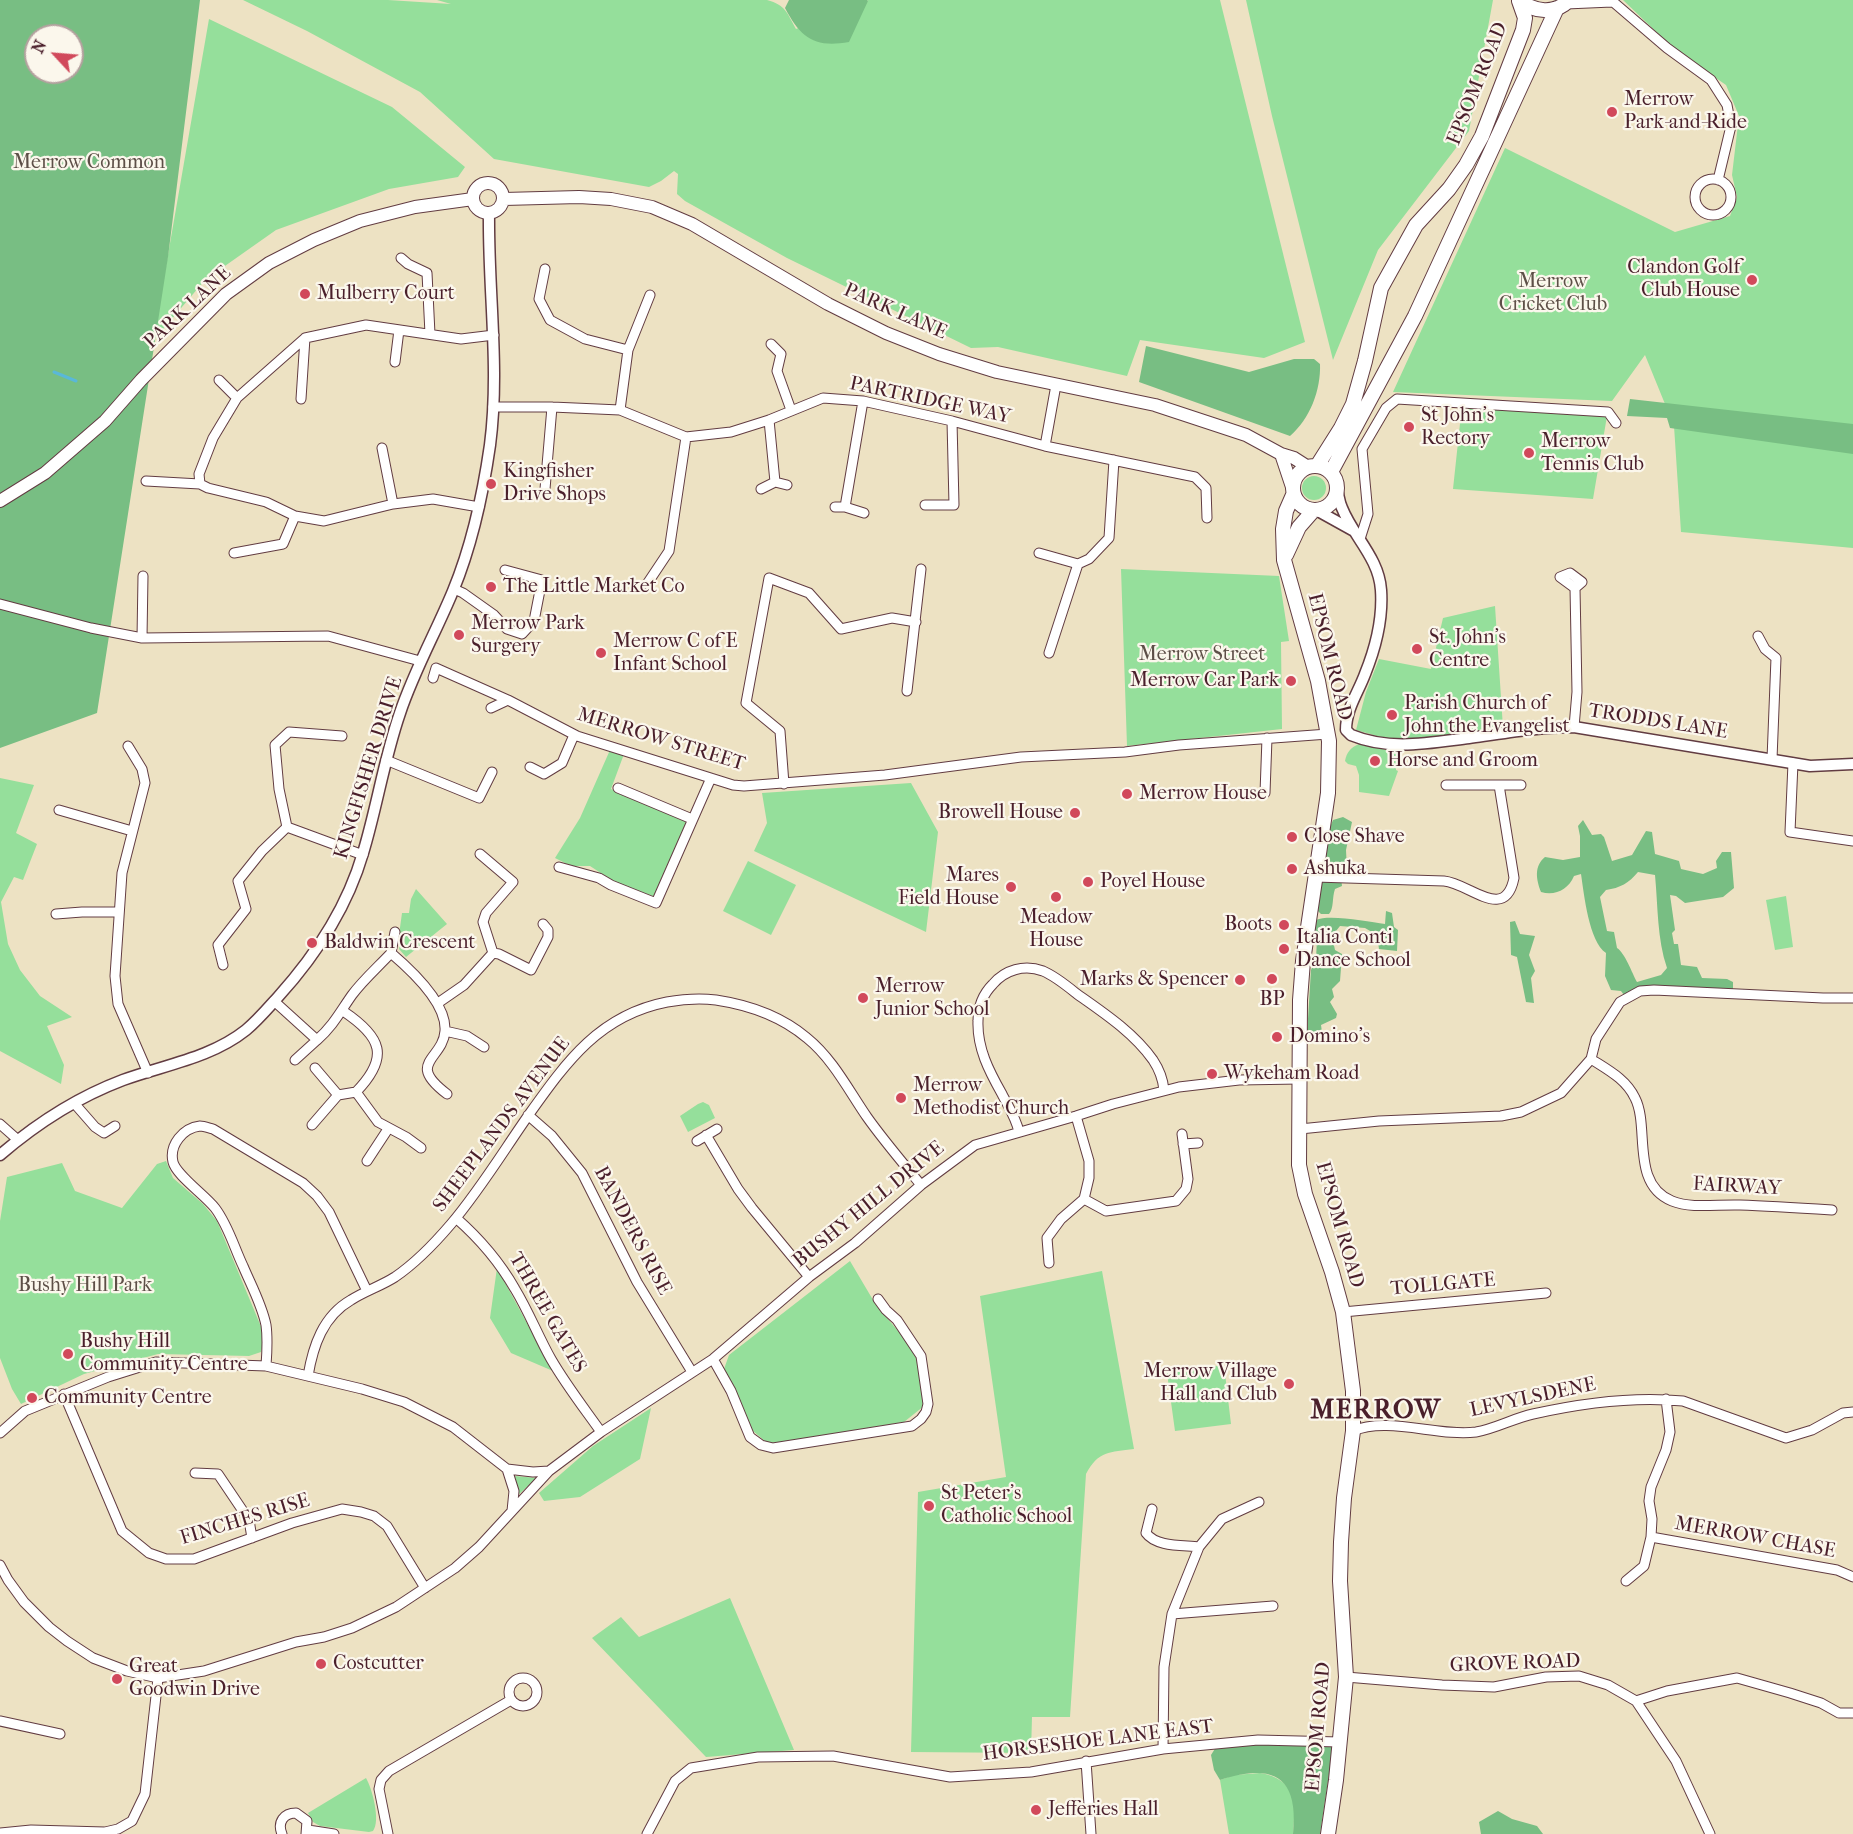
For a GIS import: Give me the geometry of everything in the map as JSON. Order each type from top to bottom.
[{"type":"main road","points":[[1519,0],[1537,10],[1564,4]]},
{"type":"main road","name":"EPSOM ROAD","points":[[1312,466],[1341,428],[1353,404],[1381,288],[1416,225],[1449,189],[1482,136],[1523,30],[1525,18],[1519,0]]},
{"type":"main road","name":"EPSOM ROAD","points":[[1331,472],[1415,316],[1564,4]]},
{"type":"main road","points":[[487,183],[492,183],[501,189],[504,199],[501,207],[489,214],[476,208],[473,199],[475,190],[487,183]]},
{"type":"main road","name":"PARK LANE","points":[[504,199],[579,197],[610,199],[652,207],[692,224],[828,304],[886,333],[939,354],[997,372],[1155,405],[1246,435],[1281,454],[1312,466]]},
{"type":"main road","name":"PARK LANE","points":[[0,501],[45,473],[105,421],[141,380],[226,294],[269,263],[314,240],[360,221],[415,207],[473,199]]},
{"type":"main road","points":[[1281,454],[1293,491],[1301,506],[1315,511]]},
{"type":"main road","points":[[1284,560],[1299,527],[1315,511],[1331,504],[1337,490],[1335,477],[1331,472],[1312,466],[1297,474],[1293,491]]},
{"type":"main road","name":"EPSOM ROAD","points":[[1293,491],[1283,529],[1284,560],[1318,681],[1328,734],[1328,793],[1303,961],[1300,1000],[1299,1165],[1305,1194],[1343,1312],[1353,1391],[1353,1431],[1341,1542],[1340,1581],[1346,1677],[1328,1834]]},
{"type":"street","points":[[1564,4],[1611,1],[1667,48],[1711,80],[1727,105],[1731,126],[1718,180]]},
{"type":"street","points":[[1708,180],[1718,180],[1728,187],[1731,200],[1729,206],[1720,214],[1708,215],[1698,208],[1696,191],[1708,180]]},
{"type":"street","name":"KINGFISHER DRIVE","points":[[0,1155],[18,1140],[74,1103],[118,1082],[225,1045],[245,1030],[303,969],[319,947],[349,892],[363,855],[400,712],[420,662],[454,590],[478,507],[490,446],[493,407],[494,334],[489,214]]},
{"type":"street","points":[[401,258],[427,273],[430,334]]},
{"type":"street","points":[[545,269],[539,299],[550,320],[585,339],[628,350]]},
{"type":"street","points":[[620,410],[628,350],[650,295]]},
{"type":"street","points":[[200,484],[199,474],[213,438],[237,398],[304,339],[366,325],[461,339],[494,334]]},
{"type":"street","points":[[395,362],[399,330]]},
{"type":"street","points":[[301,399],[304,339]]},
{"type":"street","points":[[771,344],[781,354],[777,371],[791,410]]},
{"type":"street","points":[[219,380],[237,398]]},
{"type":"street","points":[[1045,446],[1056,385]]},
{"type":"street","name":"PARTRIDGE WAY","points":[[493,407],[620,410],[686,436],[731,432],[770,420],[823,399],[863,401],[952,421],[1045,446],[1195,477],[1206,488],[1207,518]]},
{"type":"street","points":[[1315,511],[1357,535],[1368,514],[1362,449],[1386,408],[1396,399],[1608,412],[1616,423]]},
{"type":"street","points":[[863,401],[840,507],[864,513]]},
{"type":"street","points":[[544,489],[552,407]]},
{"type":"street","points":[[770,420],[775,482]]},
{"type":"street","points":[[925,505],[954,505],[952,421]]},
{"type":"street","points":[[647,584],[669,551],[686,436]]},
{"type":"street","points":[[382,448],[393,504]]},
{"type":"street","points":[[1039,553],[1078,564],[1089,559],[1108,538],[1114,460]]},
{"type":"street","points":[[146,481],[200,484],[266,502],[295,516],[324,521],[393,504],[433,499],[478,507]]},
{"type":"street","points":[[761,489],[775,482],[787,485]]},
{"type":"street","name":"EPSOM ROAD","points":[[1337,490],[1341,507],[1371,557],[1381,587],[1381,620],[1365,674],[1346,718],[1346,730],[1351,735]]},
{"type":"street","points":[[234,553],[283,544],[295,516]]},
{"type":"street","points":[[1049,653],[1078,564]]},
{"type":"street","points":[[908,691],[921,568]]},
{"type":"street","points":[[454,590],[463,593],[494,615],[507,629],[522,634],[534,621],[542,580],[505,570]]},
{"type":"street","points":[[142,638],[143,576]]},
{"type":"street","points":[[784,784],[780,731],[746,703],[768,578],[809,593],[841,629],[892,618],[916,622]]},
{"type":"street","points":[[1574,727],[1578,692],[1575,588]]},
{"type":"street","points":[[0,604],[91,628],[142,638],[328,636],[420,662]]},
{"type":"street","points":[[1758,636],[1765,649],[1776,658],[1772,759]]},
{"type":"street","name":"MERROW STREET","points":[[433,678],[436,668],[508,700],[574,735],[733,785],[744,786],[885,775],[1021,757],[1125,752],[1328,734]]},
{"type":"street","points":[[490,708],[508,700]]},
{"type":"street","name":"TRODDS LANE","points":[[1351,735],[1398,746],[1431,744],[1546,727],[1574,727],[1810,766],[1853,764]]},
{"type":"street","points":[[287,828],[279,789],[275,745],[289,732],[342,736]]},
{"type":"street","points":[[539,783],[544,774],[562,763],[574,735]]},
{"type":"street","points":[[1265,793],[1267,738]]},
{"type":"street","points":[[128,746],[142,769],[146,783],[122,873],[115,976],[117,1004],[148,1073]]},
{"type":"street","points":[[386,760],[479,798],[492,772]]},
{"type":"street","points":[[1793,763],[1790,832],[1853,841]]},
{"type":"street","points":[[530,767],[544,774]]},
{"type":"street","points":[[559,867],[599,878],[610,885],[656,903],[711,778]]},
{"type":"street","points":[[1446,785],[1521,785]]},
{"type":"street","points":[[1315,877],[1454,882],[1480,896],[1496,900],[1506,897],[1511,891],[1514,878],[1499,785]]},
{"type":"street","points":[[618,788],[692,819]]},
{"type":"street","points":[[59,810],[132,831]]},
{"type":"street","points":[[287,828],[363,855]]},
{"type":"street","points":[[223,965],[218,945],[246,909],[238,881],[262,851],[287,828]]},
{"type":"street","points":[[480,854],[513,882],[486,913],[483,922],[493,953]]},
{"type":"street","points":[[56,914],[118,912]]},
{"type":"street","points":[[493,953],[500,954],[531,970],[548,937],[548,930],[543,924]]},
{"type":"street","points":[[295,1060],[329,1029],[344,1011],[353,995],[391,953],[395,932]]},
{"type":"street","points":[[391,953],[411,970],[438,1003],[445,1031],[428,1062],[428,1069],[433,1083],[447,1094]]},
{"type":"street","points":[[438,1003],[464,985],[493,953]]},
{"type":"street","points":[[1019,1132],[1016,1121],[993,1078],[978,1036],[978,1017],[983,996],[998,978],[1012,970],[1042,971],[1071,989],[1116,1023],[1155,1063],[1164,1090]]},
{"type":"street","points":[[1300,1129],[1379,1121],[1501,1116],[1521,1112],[1561,1093],[1591,1059],[1596,1039],[1620,1002],[1640,991],[1853,998]]},
{"type":"street","name":"SHEEPLANDS AVENUE","points":[[308,1376],[312,1353],[318,1337],[334,1312],[393,1278],[421,1258],[456,1218],[557,1075],[578,1050],[614,1021],[656,1004],[689,998],[728,1002],[772,1015],[808,1038],[839,1074],[886,1143],[921,1185]]},
{"type":"street","points":[[274,1001],[317,1040]]},
{"type":"street","points":[[312,1125],[338,1095],[356,1092],[374,1071],[377,1062],[375,1041],[368,1030],[344,1011]]},
{"type":"street","points":[[445,1031],[467,1036],[484,1047]]},
{"type":"street","name":"FAIRWAY","points":[[1591,1059],[1626,1083],[1636,1100],[1643,1158],[1650,1181],[1671,1201],[1694,1205],[1832,1210]]},
{"type":"street","points":[[315,1068],[338,1095]]},
{"type":"street","name":"BUSHY HILL DRIVE","points":[[0,1565],[24,1602],[66,1641],[93,1658],[127,1671],[158,1678],[204,1671],[296,1642],[333,1634],[396,1607],[455,1568],[479,1547],[549,1471],[601,1432],[713,1359],[809,1277],[855,1243],[921,1185],[975,1145],[1164,1090],[1225,1081],[1300,1079]]},
{"type":"street","points":[[356,1092],[378,1122],[421,1148]]},
{"type":"street","points":[[74,1103],[95,1127],[104,1133],[115,1126]]},
{"type":"street","name":"BANDERS RISE","points":[[528,1115],[552,1136],[582,1173],[637,1282],[692,1372]]},
{"type":"street","points":[[1049,1263],[1047,1238],[1052,1229],[1084,1199],[1089,1178],[1089,1161],[1077,1116]]},
{"type":"street","points":[[0,1124],[18,1140]]},
{"type":"street","points":[[266,1366],[268,1339],[266,1323],[223,1219],[204,1195],[178,1173],[173,1163],[172,1152],[176,1140],[186,1131],[200,1126],[213,1128],[303,1183],[329,1212],[367,1291]]},
{"type":"street","points":[[367,1161],[388,1129]]},
{"type":"street","points":[[697,1141],[717,1129]]},
{"type":"street","points":[[706,1135],[743,1196],[809,1277]]},
{"type":"street","points":[[1084,1199],[1106,1211],[1176,1201],[1186,1189],[1188,1179],[1182,1139],[1198,1143]]},
{"type":"street","name":"THREE GATES","points":[[456,1218],[496,1259],[515,1288],[551,1359],[601,1432]]},
{"type":"street","name":"TOLLGATE","points":[[1343,1312],[1546,1293]]},
{"type":"street","points":[[713,1359],[731,1391],[750,1437],[766,1447],[773,1448],[912,1426],[921,1419],[928,1404],[921,1356],[897,1320],[886,1310],[879,1299]]},
{"type":"street","points":[[0,1433],[25,1411],[108,1377],[156,1362],[266,1366],[362,1389],[404,1402],[453,1427],[507,1469],[549,1471]]},
{"type":"street","name":"FINCHES RISE","points":[[64,1394],[123,1531],[135,1544],[149,1553],[166,1559],[194,1560],[292,1523],[342,1509],[374,1516],[387,1526],[425,1588]]},
{"type":"street","name":"LEVYLSDENE","points":[[1353,1431],[1359,1428],[1391,1426],[1476,1432],[1531,1414],[1614,1400],[1666,1399],[1683,1401],[1786,1438],[1812,1430],[1843,1413],[1853,1412]]},
{"type":"street","name":"MERROW CHASE","points":[[1626,1581],[1644,1566],[1651,1537],[1652,1519],[1649,1501],[1651,1486],[1666,1450],[1670,1432],[1666,1399]]},
{"type":"street","points":[[507,1469],[514,1491],[512,1511]]},
{"type":"street","points":[[195,1473],[218,1474],[249,1520],[252,1538]]},
{"type":"street","points":[[1163,1749],[1164,1667],[1172,1614],[1199,1547],[1222,1519],[1259,1502]]},
{"type":"street","points":[[1152,1509],[1146,1533],[1151,1539],[1158,1542],[1199,1547]]},
{"type":"street","name":"MERROW CHASE","points":[[1651,1537],[1837,1570],[1853,1577]]},
{"type":"street","points":[[1172,1614],[1273,1606]]},
{"type":"street","name":"GROVE ROAD","points":[[1346,1677],[1494,1687],[1546,1677],[1579,1676],[1608,1685],[1636,1701],[1676,1761],[1710,1834]]},
{"type":"street","points":[[0,1833],[31,1830],[105,1832],[118,1829],[132,1821],[145,1794],[158,1678]]},
{"type":"street","points":[[1636,1701],[1666,1691],[1737,1678],[1821,1703],[1839,1713],[1853,1713]]},
{"type":"street","points":[[388,1834],[379,1789],[381,1780],[389,1771],[511,1700]]},
{"type":"street","points":[[0,1721],[60,1734]]},
{"type":"street","name":"HORSESHOE LANE EAST","points":[[647,1834],[675,1781],[691,1768],[758,1757],[833,1756],[950,1777],[1031,1772],[1163,1749],[1258,1740],[1340,1742]]},
{"type":"street","points":[[1086,1761],[1091,1834]]},
{"type":"street","points":[[282,1834],[281,1821],[287,1814],[292,1813],[304,1817],[308,1825],[307,1832],[334,1834]]},
{"type":"green space","name":"Merrow Common","points":[[0,0],[200,0],[168,257],[97,713],[0,748]]},
{"type":"green space","points":[[243,0],[388,0],[451,4],[437,0],[767,0],[782,7],[796,29],[867,0],[1220,0],[1305,342],[1264,358],[1140,340],[1127,376],[998,347],[971,348],[787,258],[685,201],[677,194],[678,174],[674,171],[649,187],[494,159],[420,92],[307,31]]},
{"type":"green space","points":[[789,0],[868,1],[849,42],[826,43],[818,42],[803,34],[785,8]]},
{"type":"green space","points":[[1246,0],[1493,0],[1469,131],[1378,250],[1333,360],[1272,116]]},
{"type":"green space","name":"Merrow Cricket Club","points":[[1623,0],[1853,0],[1853,548],[1681,532],[1674,426],[1645,355],[1612,401],[1393,392],[1505,148],[1675,232],[1730,216],[1737,197],[1732,175],[1739,116],[1726,85],[1675,50]]},
{"type":"green space","points":[[209,19],[392,107],[465,167],[458,177],[389,189],[276,230],[205,280],[153,341]]},
{"type":"green space","points":[[1146,346],[1249,372],[1294,359],[1314,359],[1320,364],[1319,384],[1309,413],[1290,436],[1139,382]]},
{"type":"green space","points":[[1630,399],[1853,424],[1853,454],[1670,428],[1667,418],[1627,416]]},
{"type":"green space","name":"Merrow Tennis Club","points":[[1462,405],[1607,416],[1593,499],[1453,489]]},
{"type":"green space","points":[[1314,476],[1322,480],[1326,488],[1322,496],[1314,500],[1306,496],[1302,488],[1306,480]]},
{"type":"green space","name":"Merrow Street","points":[[1121,569],[1279,576],[1289,641],[1281,642],[1282,729],[1127,746]]},
{"type":"green space","points":[[1495,606],[1503,728],[1398,742],[1356,730],[1366,692],[1379,659],[1431,669],[1443,618]]},
{"type":"green space","points":[[1359,744],[1396,752],[1396,770],[1398,771],[1389,796],[1359,792],[1359,775],[1356,766],[1345,761],[1349,751]]},
{"type":"green space","points":[[610,750],[624,754],[611,789],[687,822],[655,897],[613,881],[590,866],[571,866],[555,858],[580,818]]},
{"type":"green space","points":[[0,778],[34,785],[16,833],[37,844],[23,880],[14,877],[1,902],[8,944],[20,970],[40,996],[72,1017],[47,1026],[64,1065],[61,1084],[0,1051]]},
{"type":"green space","points":[[911,783],[938,832],[926,932],[754,851],[767,823],[762,793]]},
{"type":"green space","points":[[1343,817],[1352,822],[1346,850],[1347,870],[1341,877],[1342,886],[1335,889],[1331,912],[1321,914],[1318,911],[1326,837],[1333,820]]},
{"type":"green space","points":[[1583,820],[1592,835],[1601,834],[1604,837],[1612,861],[1632,855],[1646,831],[1652,832],[1655,854],[1679,861],[1681,869],[1703,874],[1717,868],[1716,861],[1722,852],[1731,852],[1734,888],[1723,897],[1685,903],[1676,896],[1670,895],[1675,930],[1672,933],[1674,944],[1678,944],[1681,965],[1697,967],[1702,978],[1727,979],[1733,982],[1733,989],[1665,987],[1624,995],[1621,991],[1611,990],[1605,976],[1606,953],[1595,939],[1591,928],[1581,874],[1574,876],[1565,888],[1551,893],[1541,892],[1538,882],[1539,864],[1545,857],[1563,860],[1580,857],[1578,826]],"holes":[[[1638,872],[1655,875],[1660,934],[1667,968],[1661,975],[1637,982],[1626,959],[1617,948],[1614,932],[1607,931],[1600,897],[1606,890],[1628,882]]]},
{"type":"green space","points":[[748,861],[796,885],[771,935],[723,911]]},
{"type":"green space","points":[[416,889],[447,924],[406,957],[399,949],[402,937],[399,935],[402,913],[409,913],[411,899]]},
{"type":"green space","points":[[1786,896],[1793,947],[1775,950],[1766,900]]},
{"type":"green space","points":[[1386,911],[1392,913],[1394,927],[1398,930],[1397,951],[1379,949],[1377,935],[1365,928],[1340,926],[1332,936],[1335,950],[1342,954],[1340,981],[1332,989],[1334,997],[1330,1002],[1337,1014],[1336,1018],[1321,1025],[1322,1032],[1315,1037],[1307,1035],[1311,970],[1316,958],[1317,940],[1314,930],[1316,920],[1340,918],[1385,924]]},
{"type":"green space","points":[[1515,921],[1520,934],[1535,936],[1529,955],[1535,971],[1531,978],[1534,1003],[1526,1002],[1517,957],[1511,955],[1510,922]]},
{"type":"green space","points":[[703,1102],[709,1105],[715,1118],[688,1132],[680,1116]]},
{"type":"green space","name":"Bushy Hill Park","points":[[166,1161],[173,1178],[203,1204],[217,1221],[262,1329],[264,1341],[261,1352],[249,1356],[158,1354],[84,1374],[21,1404],[12,1389],[0,1358],[0,1221],[7,1177],[62,1163],[75,1191],[122,1208],[157,1164]]},
{"type":"green space","points":[[850,1261],[876,1305],[916,1352],[924,1406],[904,1422],[776,1443],[766,1442],[753,1431],[724,1369],[729,1355]]},
{"type":"green space","points":[[497,1268],[553,1371],[511,1353],[490,1318]]},
{"type":"green space","points":[[1102,1271],[1134,1449],[1111,1452],[1100,1457],[1086,1474],[1070,1717],[1032,1717],[1031,1753],[911,1752],[918,1492],[1006,1477],[980,1296]]},
{"type":"green space","points":[[1224,1365],[1231,1424],[1175,1431],[1167,1373]]},
{"type":"green space","points":[[651,1408],[640,1459],[580,1497],[544,1501],[539,1493],[593,1446]]},
{"type":"green space","points":[[515,1476],[537,1478],[518,1495]]},
{"type":"green space","points":[[730,1598],[794,1750],[706,1757],[592,1638],[621,1617],[639,1637]]},
{"type":"green space","points":[[1334,1741],[1320,1834],[1293,1834],[1292,1799],[1287,1787],[1279,1779],[1268,1774],[1255,1773],[1220,1780],[1214,1770],[1211,1755],[1218,1744]]},
{"type":"green space","points":[[1260,1773],[1281,1781],[1291,1794],[1294,1812],[1293,1834],[1229,1834],[1220,1780],[1234,1775]]},
{"type":"green space","points":[[366,1778],[376,1812],[373,1831],[320,1826],[313,1822],[308,1813]]},
{"type":"green space","points":[[1498,1811],[1512,1819],[1537,1826],[1543,1834],[1481,1834],[1479,1822]]},
{"type":"waterway","points":[[54,372],[76,381]]},
{"type":"place","name":"Merrow Park-and-Ride","points":[[1612,112]]},
{"type":"place","name":"Clandon Golf Club House","points":[[1752,280]]},
{"type":"place","name":"Mulberry Court","points":[[305,294]]},
{"type":"place","name":"St John's Rectory","points":[[1409,427]]},
{"type":"place","name":"Merrow Tennis Club","points":[[1529,453]]},
{"type":"place","name":"Kingfisher Drive Shops","points":[[491,484]]},
{"type":"place","name":"The Little Market Co","points":[[491,587]]},
{"type":"place","name":"Merrow Park Surgery","points":[[459,635]]},
{"type":"place","name":"St. John's Centre","points":[[1417,649]]},
{"type":"place","name":"Merrow C of E Infant School","points":[[601,653]]},
{"type":"place","name":"Merrow Car Park","points":[[1291,681]]},
{"type":"place","name":"Parish Church of John the Evangelist","points":[[1392,715]]},
{"type":"place","name":"Horse and Groom","points":[[1375,761]]},
{"type":"place","name":"Merrow House","points":[[1127,794]]},
{"type":"place","name":"Browell House","points":[[1075,813]]},
{"type":"place","name":"Close Shave","points":[[1292,837]]},
{"type":"place","name":"Ashuka","points":[[1292,869]]},
{"type":"place","name":"Poyel House","points":[[1088,882]]},
{"type":"place","name":"Mares Field House","points":[[1011,887]]},
{"type":"place","name":"Meadow House","points":[[1056,897]]},
{"type":"place","name":"Boots","points":[[1284,925]]},
{"type":"place","name":"Baldwin Crescent","points":[[312,943]]},
{"type":"place","name":"Italia Conti Dance School","points":[[1284,949]]},
{"type":"place","name":"BP","points":[[1272,979]]},
{"type":"place","name":"Marks & Spencer","points":[[1240,980]]},
{"type":"place","name":"Merrow Junior School","points":[[863,998]]},
{"type":"place","name":"Domino's","points":[[1277,1037]]},
{"type":"place","name":"Wykeham Road","points":[[1212,1074]]},
{"type":"place","name":"Merrow Methodist Church","points":[[901,1098]]},
{"type":"place","name":"Bushy Hill Community Centre","points":[[68,1354]]},
{"type":"place","name":"Merrow Village Hall and Club","points":[[1289,1384]]},
{"type":"place","name":"Community Centre","points":[[32,1398]]},
{"type":"place","name":"St Peter's Catholic School","points":[[929,1506]]},
{"type":"place","name":"Costcutter","points":[[321,1664]]},
{"type":"place","name":"Great Goodwin Drive","points":[[117,1679]]},
{"type":"place","name":"Jefferies Hall","points":[[1036,1810]]},
{"type":"district","name":"MERROW","points":[[1376,1412]]}]
